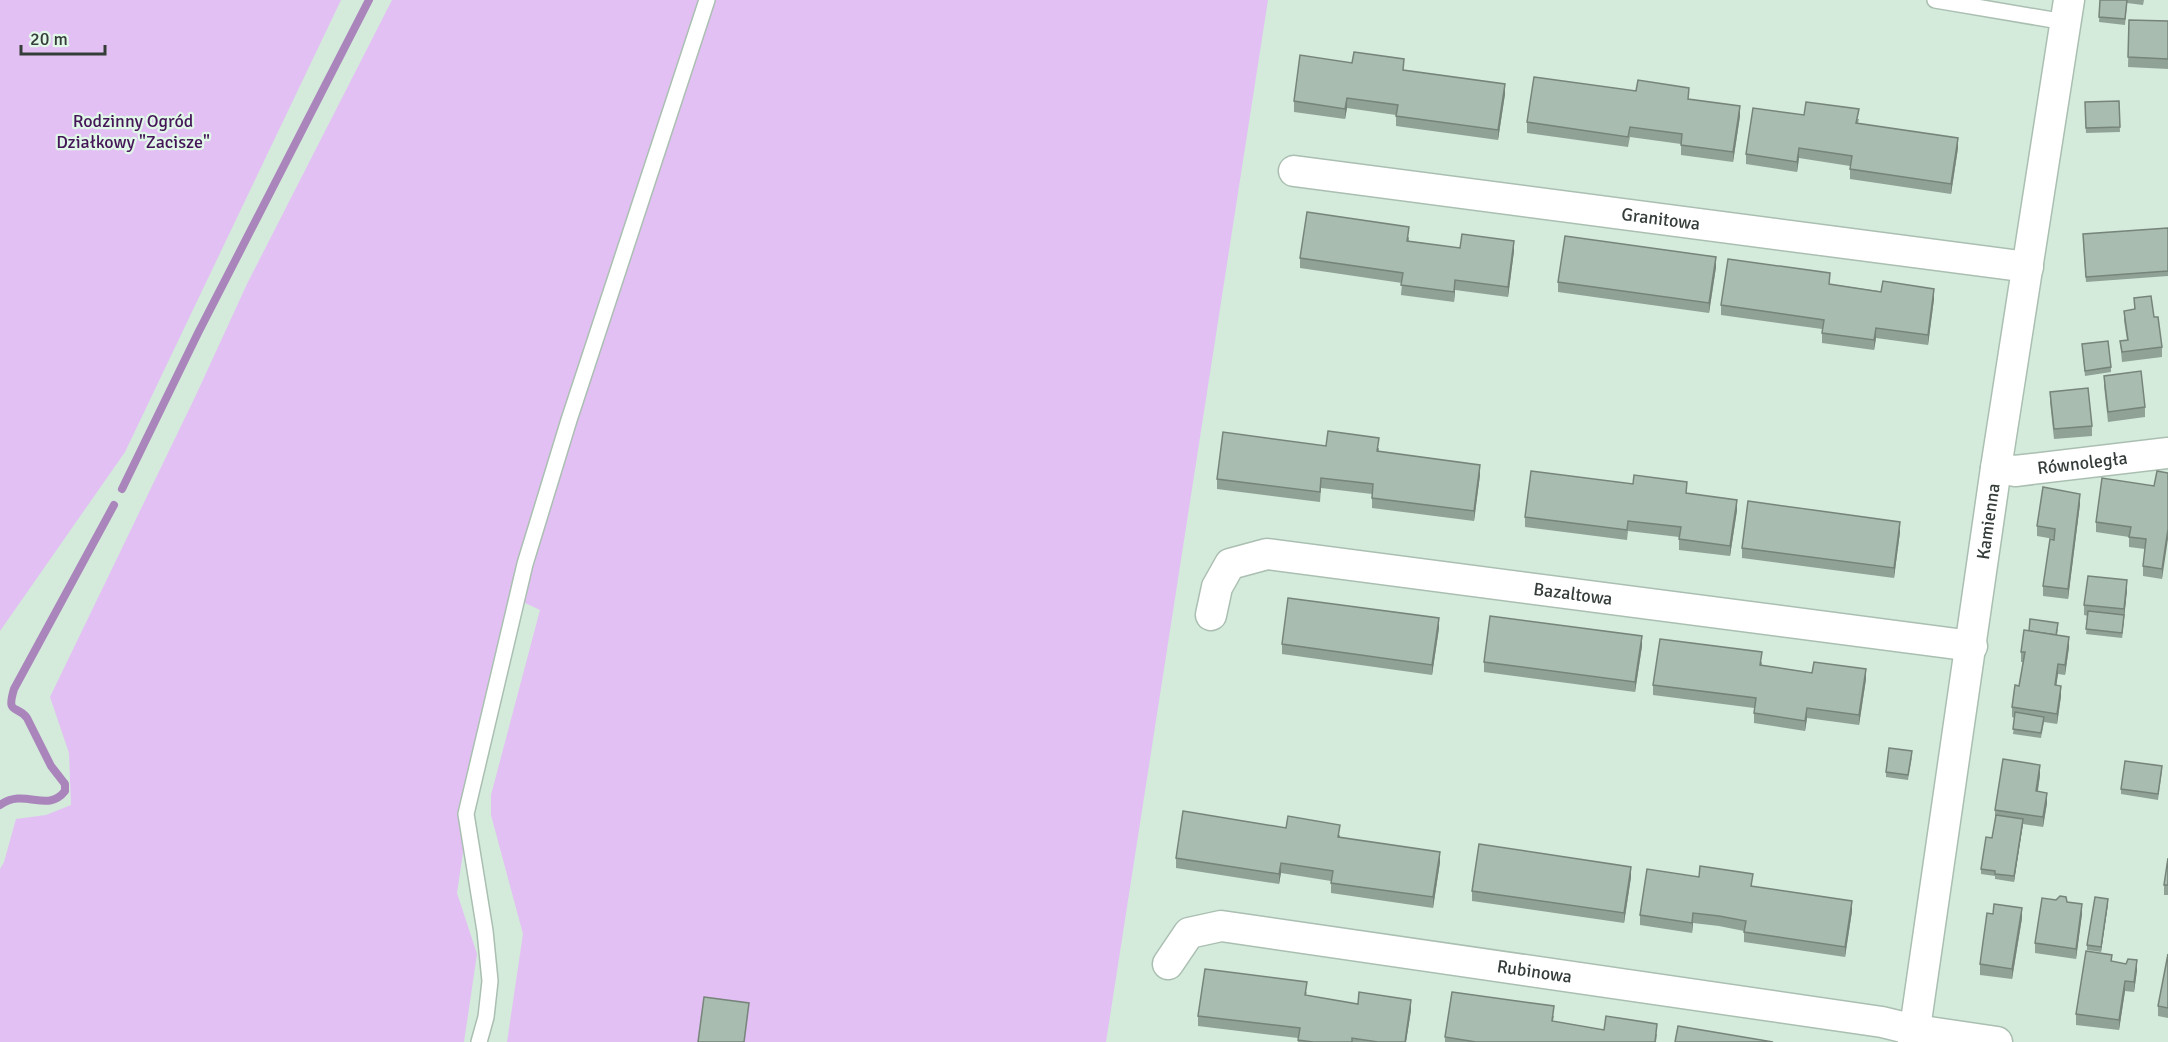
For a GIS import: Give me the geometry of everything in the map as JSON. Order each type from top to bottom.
[{"type":"street","name":"Kamienna","points":[[1914,1036],[1996,468],[2067,11]]},
{"type":"street","name":"Granitowa","points":[[1294,171],[2028,267]]},
{"type":"street","name":"Równoległa","points":[[1996,468],[2015,471],[2168,453]]},
{"type":"street","name":"Bazaltowa","points":[[1211,615],[1217,587],[1230,564],[1267,554],[1972,646]]},
{"type":"street","name":"Rubinowa","points":[[1168,964],[1189,933],[1221,926],[1882,1022],[1914,1036],[1997,1042]]},
{"type":"lane","points":[[479,1042],[486,1017],[490,981],[486,931],[466,814],[525,564],[569,420],[707,0]]},
{"type":"lane","points":[[1935,0],[2067,11]]},
{"type":"green space","name":"Rodzinny Ogród Działkowy \"Zacisze\"","points":[[0,0],[341,0],[125,452],[0,631]]},
{"type":"green space","points":[[392,0],[1268,0],[1106,1042],[507,1042],[523,934],[491,815],[491,795],[540,610],[521,601],[477,759],[457,893],[477,954],[464,1042],[0,1042],[0,869],[16,819],[46,815],[71,805],[69,753],[50,697],[247,284]]},
{"type":"building","points":[[2100,0],[2127,0],[2125,19],[2099,17]]},
{"type":"building","points":[[2129,20],[2168,21],[2168,59],[2128,57]]},
{"type":"building","points":[[1354,52],[1404,59],[1403,70],[1505,84],[1498,130],[1396,116],[1398,105],[1347,98],[1345,109],[1294,101],[1300,55],[1352,63]]},
{"type":"building","points":[[1534,77],[1636,91],[1638,80],[1689,88],[1688,99],[1740,106],[1733,152],[1681,145],[1682,134],[1630,127],[1628,137],[1527,122]]},
{"type":"building","points":[[2119,101],[2120,127],[2086,128],[2085,102]]},
{"type":"building","points":[[1806,102],[1859,109],[1856,123],[1958,138],[1951,184],[1850,169],[1852,156],[1799,148],[1797,162],[1746,154],[1753,108],[1804,115]]},
{"type":"building","points":[[1307,212],[1409,227],[1407,241],[1460,248],[1462,234],[1514,241],[1508,287],[1455,280],[1454,292],[1401,285],[1403,273],[1300,258]]},
{"type":"building","points":[[2168,228],[2168,271],[2086,277],[2083,234]]},
{"type":"building","points":[[1565,236],[1716,257],[1709,303],[1558,282]]},
{"type":"building","points":[[1728,259],[1830,273],[1829,284],[1881,292],[1883,281],[1934,289],[1928,335],[1876,328],[1874,340],[1822,333],[1824,320],[1721,305]]},
{"type":"building","points":[[2151,296],[2154,317],[2158,317],[2162,347],[2122,352],[2120,341],[2128,340],[2124,311],[2135,309],[2134,298]]},
{"type":"building","points":[[2108,341],[2111,367],[2085,371],[2082,344]]},
{"type":"building","points":[[2141,371],[2145,407],[2108,412],[2104,376]]},
{"type":"building","points":[[2088,388],[2092,426],[2054,429],[2050,392]]},
{"type":"building","points":[[1328,431],[1379,438],[1377,451],[1480,465],[1474,511],[1372,498],[1373,484],[1321,478],[1320,492],[1217,479],[1223,432],[1326,446]]},
{"type":"building","points":[[1531,471],[1633,484],[1634,475],[1687,482],[1686,493],[1737,500],[1730,546],[1679,539],[1681,527],[1628,521],[1627,530],[1525,517]]},
{"type":"building","points":[[2157,471],[2168,473],[2168,529],[2162,569],[2143,566],[2146,539],[2129,537],[2131,527],[2096,522],[2102,478],[2154,486]]},
{"type":"building","points":[[2043,487],[2080,494],[2068,589],[2043,586],[2050,539],[2054,540],[2055,529],[2037,526]]},
{"type":"building","points":[[1748,501],[1900,522],[1894,568],[1742,548]]},
{"type":"building","points":[[2088,576],[2127,580],[2124,609],[2084,605]]},
{"type":"building","points":[[1288,598],[1439,618],[1432,665],[1282,644]]},
{"type":"building","points":[[2088,611],[2124,615],[2122,633],[2086,629]]},
{"type":"building","points":[[1490,616],[1642,636],[1635,682],[1484,662]]},
{"type":"building","points":[[2030,619],[2058,623],[2056,635],[2029,631]]},
{"type":"building","points":[[2024,630],[2069,637],[2065,665],[2058,664],[2055,685],[2061,686],[2057,714],[2012,707],[2015,685],[2019,686],[2025,652],[2021,652]]},
{"type":"building","points":[[1660,639],[1762,652],[1760,665],[1812,673],[1814,662],[1866,669],[1859,715],[1807,708],[1805,721],[1754,713],[1756,698],[1653,685]]},
{"type":"building","points":[[2015,712],[2044,717],[2041,733],[2013,729]]},
{"type":"building","points":[[1889,748],[1912,751],[1908,775],[1886,772]]},
{"type":"building","points":[[2003,759],[2040,765],[2036,791],[2047,793],[2043,817],[1995,810]]},
{"type":"building","points":[[2125,761],[2162,766],[2158,794],[2121,789]]},
{"type":"building","points":[[1183,811],[1286,828],[1288,816],[1340,825],[1338,837],[1440,852],[1433,897],[1331,883],[1333,871],[1281,863],[1279,874],[1176,858]]},
{"type":"building","points":[[1996,815],[2023,819],[2014,876],[1995,874],[1995,871],[1981,869],[1986,837],[1992,838]]},
{"type":"building","points":[[1479,844],[1631,867],[1624,913],[1472,891]]},
{"type":"building","points":[[2168,858],[2168,885],[2164,885]]},
{"type":"building","points":[[1700,866],[1753,874],[1751,886],[1852,901],[1845,947],[1744,932],[1746,921],[1719,916],[1693,913],[1692,923],[1640,915],[1647,869],[1699,877]]},
{"type":"building","points":[[2060,896],[2066,897],[2067,902],[2082,904],[2076,949],[2035,943],[2042,898],[2056,900]]},
{"type":"building","points":[[2095,897],[2108,899],[2101,947],[2087,945]]},
{"type":"building","points":[[1994,904],[2022,908],[2012,969],[1980,964],[1987,913],[1993,914]]},
{"type":"building","points":[[2086,951],[2112,955],[2111,961],[2126,964],[2128,959],[2137,960],[2134,982],[2125,981],[2119,1020],[2076,1014]]},
{"type":"building","points":[[2168,954],[2168,1008],[2158,1006]]},
{"type":"building","points":[[1205,969],[1307,982],[1305,995],[1358,1004],[1359,992],[1411,1000],[1405,1042],[1378,1042],[1352,1038],[1352,1042],[1313,1042],[1298,1040],[1300,1028],[1198,1016]]},
{"type":"building","points":[[1452,992],[1554,1006],[1552,1021],[1604,1030],[1606,1016],[1657,1024],[1655,1042],[1476,1042],[1445,1037]]},
{"type":"building","points":[[704,997],[749,1003],[744,1042],[698,1042]]},
{"type":"building","points":[[1678,1026],[1773,1042],[1675,1042]]},
{"type":"waterway","points":[[122,489],[198,333],[369,0]]},
{"type":"waterway","points":[[0,805],[18,798],[51,800],[65,791],[65,784],[51,766],[27,718],[12,706],[12,697],[14,689],[114,505]]}]
